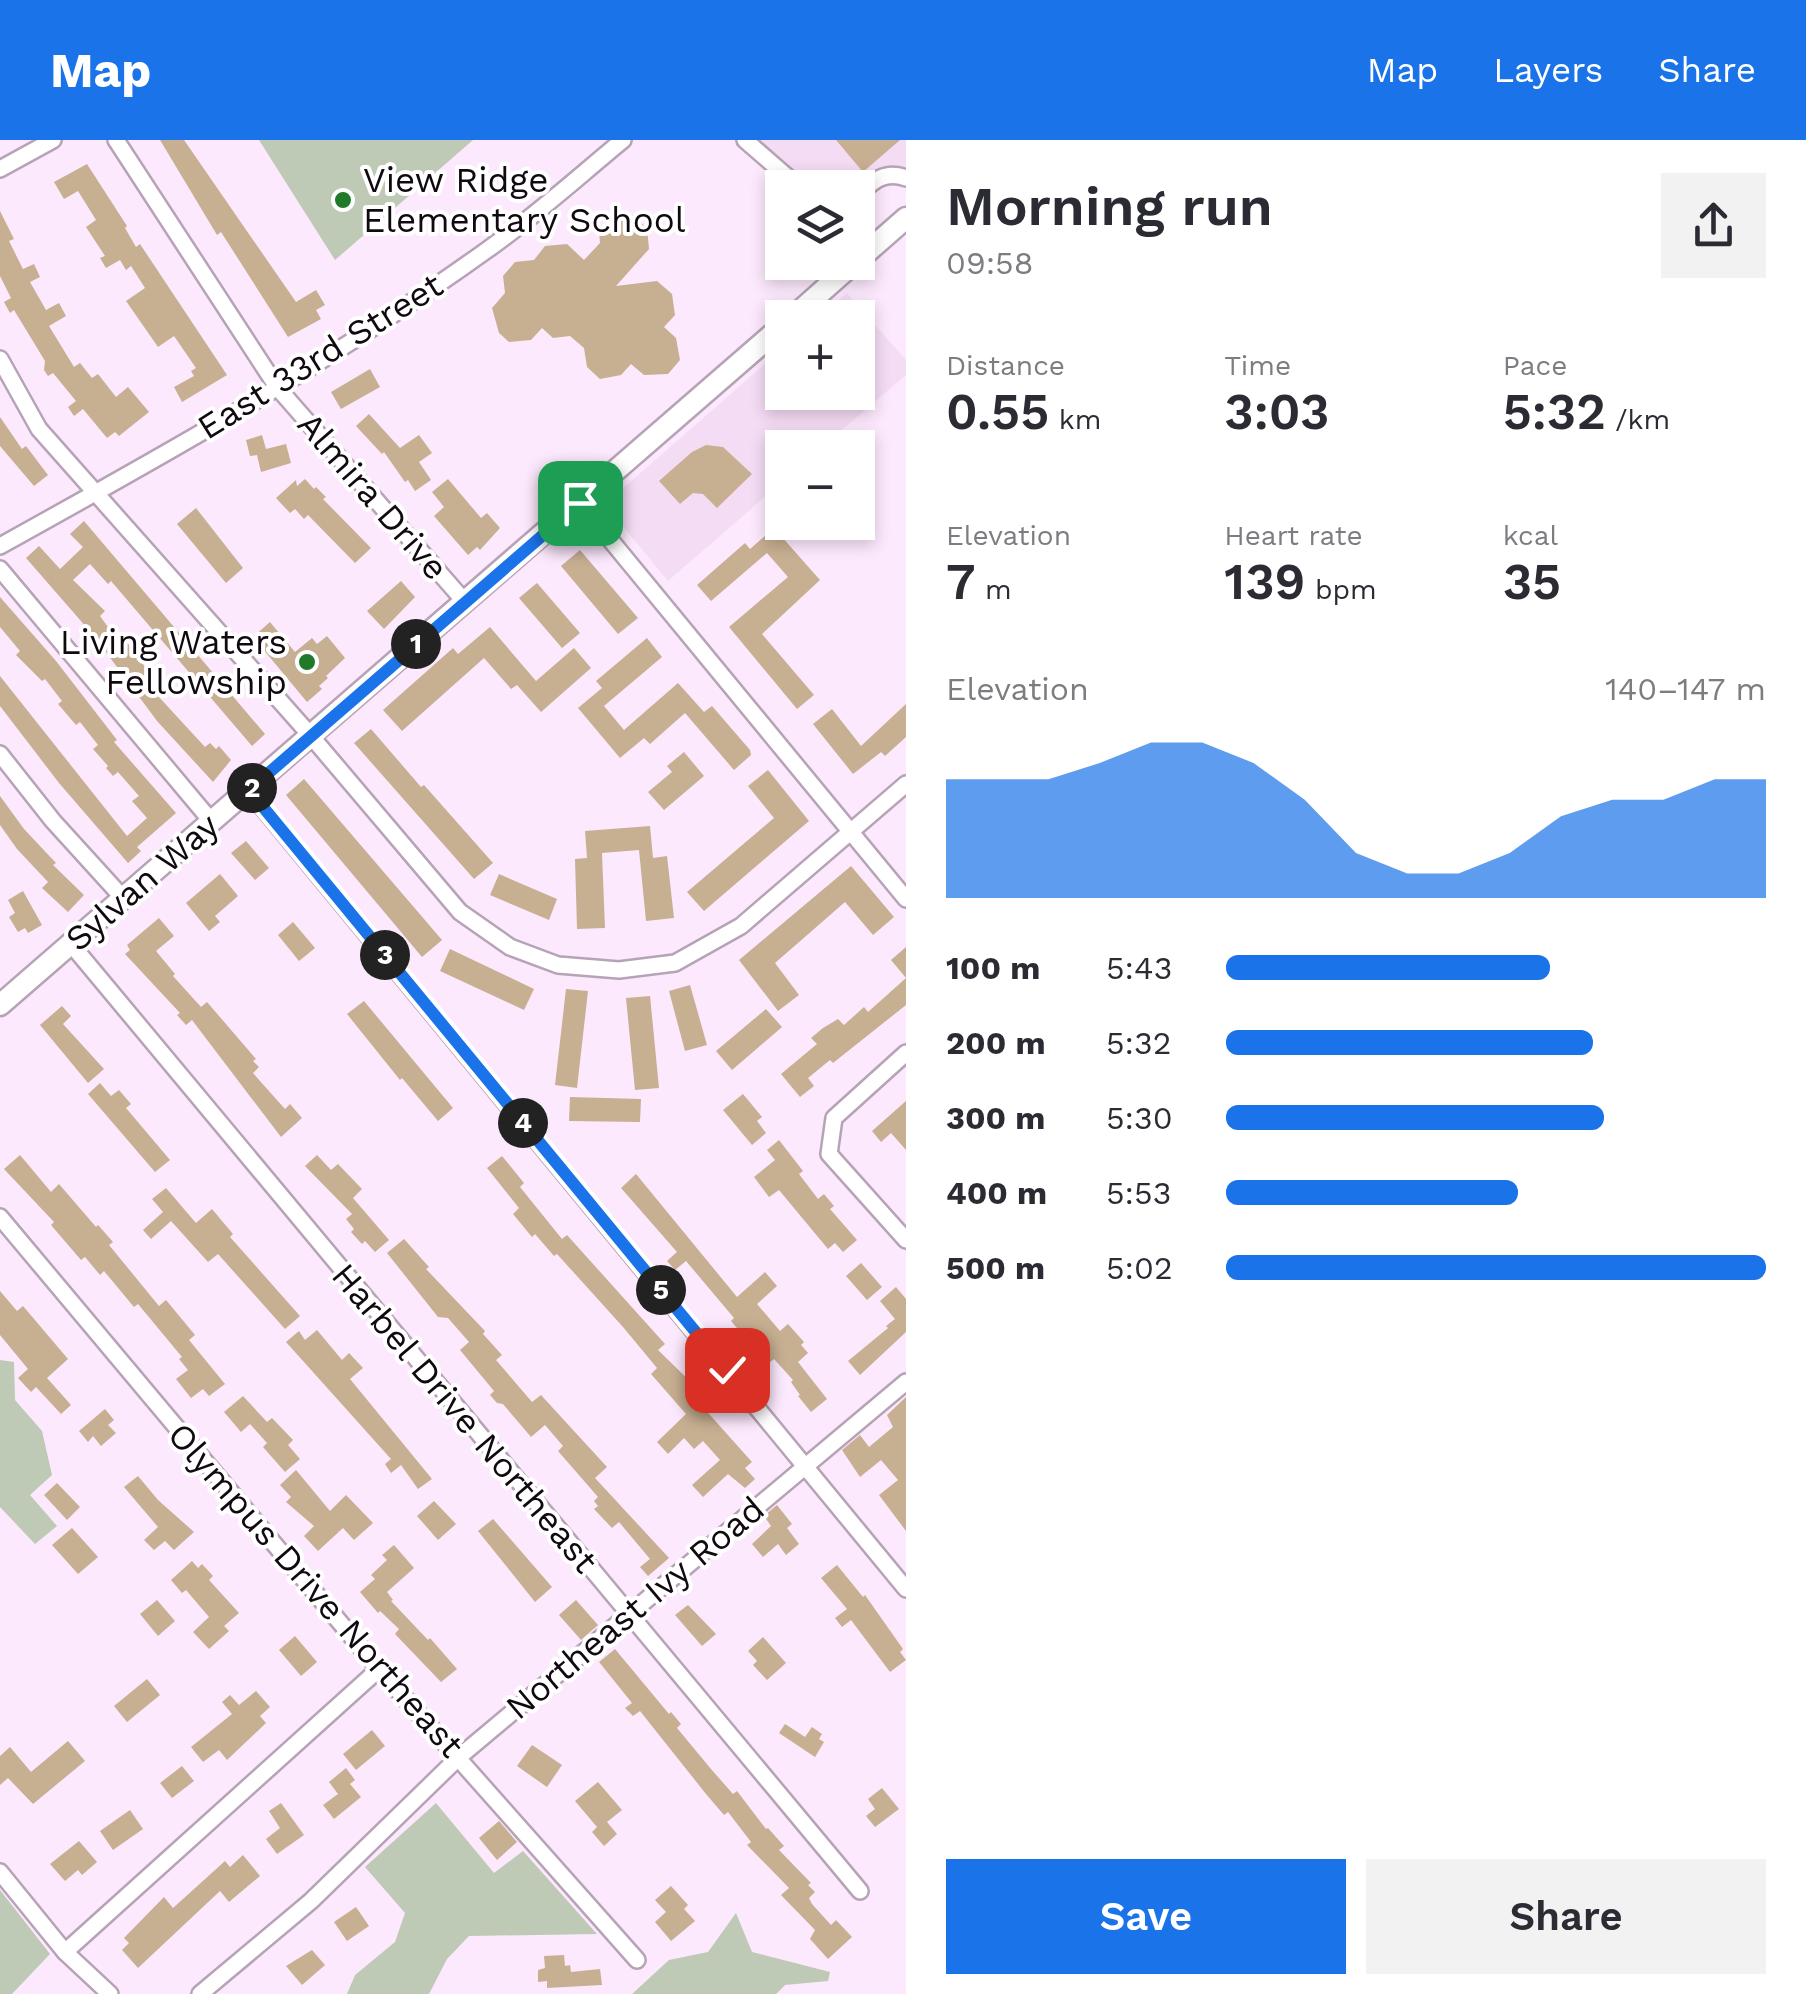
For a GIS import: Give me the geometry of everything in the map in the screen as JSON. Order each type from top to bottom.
[{"type":"main road","points":[[875,245],[906,218]]},
{"type":"main road","points":[[812,300],[835,280]]},
{"type":"main road","name":"Sylvan Way","points":[[0,1005],[765,341]]},
{"type":"street","points":[[0,169],[53,140]]},
{"type":"street","name":"Almira Drive","points":[[116,140],[277,387],[465,602]]},
{"type":"street","name":"East 33rd Street","points":[[0,546],[277,387],[490,249],[623,140]]},
{"type":"street","points":[[744,140],[779,170]]},
{"type":"street","points":[[875,181],[895,174],[906,178]]},
{"type":"street","points":[[0,359],[40,429],[312,736],[460,912],[510,947],[558,965],[619,970],[675,963],[742,926],[906,784]]},
{"type":"street","points":[[580,503],[906,899]]},
{"type":"street","points":[[0,569],[212,822]]},
{"type":"street","points":[[0,754],[53,821],[123,898]]},
{"type":"street","points":[[249,790],[906,1588]]},
{"type":"street","name":"Harbel Drive Northeast","points":[[71,944],[860,1891]]},
{"type":"street","points":[[906,1053],[834,1118],[829,1154],[906,1240]]},
{"type":"street","name":"Olympus Drive Northeast","points":[[0,1217],[380,1669],[637,1960]]},
{"type":"street","name":"Northeast Ivy Road","points":[[200,1994],[311,1901],[459,1757],[906,1382]]},
{"type":"street","points":[[65,1952],[380,1669]]},
{"type":"street","points":[[0,1872],[65,1952],[110,1994]]},
{"type":"shaded area","points":[[745,140],[906,140],[906,178],[875,184],[875,170],[780,170]]},
{"type":"shaded area","points":[[875,325],[906,360],[906,375],[875,402]]},
{"type":"shaded area","points":[[765,364],[765,410],[865,410],[842,430],[765,430],[765,497],[668,581],[611,512],[614,496]]},
{"type":"green space","name":"View Ridge Elementary School","points":[[259,140],[473,140],[335,260]]},
{"type":"green space","points":[[0,1360],[14,1362],[15,1400],[42,1431],[52,1475],[30,1495],[57,1526],[35,1544],[0,1507]]},
{"type":"green space","points":[[436,1803],[494,1873],[523,1851],[597,1934],[469,1936],[447,1959],[429,1994],[347,1994],[355,1975],[395,1942],[405,1913],[365,1867]]},
{"type":"green space","points":[[0,1890],[50,1954],[12,1994],[0,1994]]},
{"type":"green space","points":[[736,1913],[752,1952],[830,1972],[828,1981],[785,1985],[776,1994],[632,1994],[669,1960],[708,1952]]},
{"type":"building","points":[[160,140],[184,140],[296,302],[316,290],[325,305],[316,310],[321,319],[288,337],[221,232],[217,235]]},
{"type":"building","points":[[836,140],[900,140],[865,170]]},
{"type":"building","points":[[87,164],[136,247],[140,244],[227,375],[182,402],[174,387],[194,376],[191,371],[196,368],[174,336],[158,347],[126,301],[145,288],[131,266],[126,270],[120,260],[106,268],[100,258],[105,256],[86,227],[96,220],[78,191],[64,199],[54,182]]},
{"type":"building","points":[[0,211],[23,269],[34,264],[40,277],[30,282],[46,310],[59,303],[66,316],[49,326],[74,367],[80,363],[92,378],[98,374],[116,397],[128,387],[149,412],[119,436],[115,432],[107,438],[83,409],[74,416],[68,407],[76,401],[53,373],[48,376],[45,361],[14,310],[10,313],[4,302],[11,298],[0,276]]},
{"type":"building","points":[[632,215],[647,228],[649,249],[616,286],[657,281],[672,294],[675,315],[664,327],[676,338],[680,360],[668,374],[644,375],[631,364],[621,375],[600,379],[587,367],[584,348],[570,336],[553,338],[542,328],[531,340],[509,342],[499,333],[492,308],[505,293],[503,276],[515,262],[534,260],[545,246],[567,244],[584,260],[600,243],[599,231],[611,217]]},
{"type":"building","points":[[370,369],[380,387],[341,409],[331,392]]},
{"type":"building","points":[[369,414],[400,448],[419,435],[432,453],[419,462],[431,480],[415,491],[408,480],[405,482],[384,452],[356,426]]},
{"type":"building","points":[[0,417],[22,449],[26,446],[48,475],[34,486],[0,446]]},
{"type":"building","points":[[262,435],[266,449],[286,444],[291,463],[261,472],[257,455],[250,456],[246,440]]},
{"type":"building","points":[[706,445],[723,447],[752,474],[717,508],[703,494],[693,493],[680,504],[659,481]]},
{"type":"building","points":[[305,479],[371,548],[355,563],[308,515],[304,519],[295,509],[290,513],[276,498],[296,480],[297,486]]},
{"type":"building","points":[[448,479],[481,518],[487,513],[500,528],[480,550],[477,547],[468,555],[434,516],[444,507],[432,492]]},
{"type":"building","points":[[196,508],[243,568],[226,583],[177,524]]},
{"type":"building","points":[[84,521],[265,734],[252,746],[111,581],[108,584],[90,564],[73,580],[105,611],[100,616],[121,645],[126,641],[152,676],[148,678],[158,696],[205,747],[210,743],[216,749],[219,746],[231,760],[213,782],[157,721],[94,636],[26,558],[39,546],[60,569],[83,547],[70,534]]},
{"type":"building","points":[[765,536],[765,540],[785,540],[820,580],[762,634],[814,695],[797,709],[729,627],[788,577],[767,553],[711,601],[697,585],[745,543],[750,549]]},
{"type":"building","points":[[580,550],[638,618],[618,634],[561,566]]},
{"type":"building","points":[[401,581],[415,597],[384,629],[367,611]]},
{"type":"building","points":[[537,583],[580,633],[562,648],[519,598]]},
{"type":"building","points":[[0,597],[56,661],[117,740],[114,742],[176,813],[137,847],[141,851],[128,863],[0,706],[0,676],[127,836],[147,818],[132,801],[139,796],[118,772],[113,776],[106,768],[93,749],[98,745],[80,722],[76,725],[58,704],[62,701],[45,679],[42,681],[16,655],[20,651],[0,627]]},
{"type":"building","name":"Living Waters Fellowship","points":[[270,622],[295,652],[312,638],[317,644],[327,636],[345,658],[307,702],[253,637]]},
{"type":"building","points":[[490,627],[536,681],[574,648],[591,668],[541,712],[517,685],[511,689],[484,658],[402,731],[383,710],[453,648],[458,654]]},
{"type":"building","points":[[647,638],[662,657],[604,706],[624,730],[678,683],[704,712],[712,706],[750,750],[751,755],[734,770],[685,713],[650,744],[644,738],[620,758],[578,708],[602,688],[596,681]]},
{"type":"building","points":[[906,704],[906,737],[885,756],[881,752],[853,774],[813,724],[832,709],[861,746]]},
{"type":"building","points":[[371,729],[493,863],[474,879],[354,743]]},
{"type":"building","points":[[684,752],[704,776],[664,810],[648,792],[672,772],[667,766]]},
{"type":"building","points":[[768,770],[809,821],[704,911],[687,892],[774,818],[748,786]]},
{"type":"building","points":[[304,779],[442,940],[422,957],[286,795]]},
{"type":"building","points":[[0,796],[56,863],[53,865],[84,895],[68,912],[42,888],[48,882],[0,825]]},
{"type":"building","points":[[650,826],[653,858],[667,856],[674,918],[646,921],[639,850],[602,853],[605,928],[577,929],[575,859],[587,858],[585,831]]},
{"type":"building","points":[[246,841],[269,868],[255,880],[231,853]]},
{"type":"building","points":[[851,866],[894,917],[873,935],[845,902],[775,963],[799,995],[778,1011],[739,960]]},
{"type":"building","points":[[220,874],[238,896],[215,916],[220,922],[209,931],[186,903]]},
{"type":"building","points":[[499,874],[557,899],[549,920],[490,895]]},
{"type":"building","points":[[23,891],[42,925],[28,933],[25,928],[18,932],[9,917],[15,913],[8,900]]},
{"type":"building","points":[[159,918],[174,936],[156,951],[173,976],[201,1007],[207,1002],[256,1059],[253,1061],[259,1067],[253,1073],[285,1109],[290,1104],[302,1118],[281,1137],[192,1020],[186,1025],[177,1015],[180,1013],[125,954],[130,950],[127,945]]},
{"type":"building","points":[[293,922],[315,948],[299,961],[278,935]]},
{"type":"building","points":[[906,947],[906,978],[891,960]]},
{"type":"building","points":[[450,949],[534,989],[524,1010],[440,971]]},
{"type":"building","points":[[906,978],[906,1005],[808,1078],[814,1086],[800,1097],[781,1074],[817,1044],[811,1038],[838,1019],[844,1025],[864,1007],[868,1012]]},
{"type":"building","points":[[690,985],[707,1045],[685,1051],[669,991]]},
{"type":"building","points":[[566,989],[588,991],[577,1088],[555,1085]]},
{"type":"building","points":[[650,996],[659,1088],[635,1090],[626,998]]},
{"type":"building","points":[[364,1001],[453,1108],[438,1121],[347,1014]]},
{"type":"building","points":[[62,1006],[71,1016],[63,1024],[104,1069],[88,1083],[40,1025]]},
{"type":"building","points":[[766,1009],[782,1027],[732,1070],[716,1051]]},
{"type":"building","points":[[100,1083],[111,1096],[119,1090],[131,1104],[126,1108],[170,1160],[155,1172],[88,1094]]},
{"type":"building","points":[[743,1094],[762,1117],[757,1121],[766,1133],[752,1145],[723,1110]]},
{"type":"building","points":[[570,1097],[641,1099],[640,1122],[569,1121]]},
{"type":"building","points":[[906,1101],[906,1150],[891,1133],[881,1142],[872,1131]]},
{"type":"building","points":[[779,1140],[818,1199],[824,1194],[834,1206],[830,1209],[857,1240],[843,1252],[835,1243],[828,1249],[779,1190],[769,1197],[754,1177],[775,1160],[767,1150]]},
{"type":"building","points":[[20,1155],[51,1192],[59,1184],[98,1225],[113,1242],[109,1245],[159,1306],[166,1300],[195,1335],[189,1340],[225,1384],[209,1396],[203,1389],[191,1398],[176,1379],[188,1370],[179,1359],[182,1357],[138,1304],[134,1307],[104,1271],[100,1275],[85,1257],[81,1260],[51,1225],[54,1222],[4,1169]]},
{"type":"building","points":[[317,1155],[331,1170],[338,1164],[362,1189],[353,1198],[389,1240],[375,1252],[351,1232],[354,1229],[346,1219],[352,1214],[305,1166]]},
{"type":"building","points":[[502,1156],[524,1183],[520,1187],[562,1239],[567,1235],[665,1344],[658,1350],[699,1390],[693,1396],[752,1462],[745,1468],[755,1479],[745,1488],[728,1474],[703,1497],[692,1485],[720,1460],[703,1441],[694,1449],[684,1438],[668,1454],[657,1442],[686,1414],[651,1374],[657,1368],[623,1327],[557,1254],[554,1256],[535,1234],[532,1237],[513,1214],[519,1208],[487,1168]]},
{"type":"building","points":[[636,1174],[737,1297],[765,1272],[777,1286],[757,1304],[780,1331],[788,1324],[804,1342],[801,1345],[808,1353],[798,1362],[827,1399],[811,1412],[798,1396],[793,1380],[774,1359],[769,1363],[750,1342],[743,1348],[735,1339],[742,1334],[731,1321],[734,1318],[686,1261],[675,1270],[667,1261],[677,1252],[621,1188]]},
{"type":"building","points":[[166,1188],[196,1223],[212,1209],[233,1234],[230,1237],[300,1316],[285,1329],[218,1254],[208,1262],[171,1221],[151,1239],[143,1230],[163,1212],[152,1199]]},
{"type":"building","points":[[404,1239],[429,1267],[426,1269],[485,1331],[483,1334],[502,1355],[496,1360],[532,1402],[541,1395],[607,1467],[595,1478],[669,1558],[648,1576],[640,1567],[650,1559],[619,1522],[612,1528],[594,1509],[598,1497],[558,1451],[563,1446],[545,1425],[531,1437],[503,1404],[497,1403],[490,1395],[494,1391],[460,1350],[469,1342],[448,1318],[438,1317],[387,1253]]},
{"type":"building","points":[[861,1263],[882,1287],[867,1300],[846,1276]]},
{"type":"building","points":[[896,1287],[906,1299],[906,1332],[860,1375],[848,1361],[895,1319],[880,1301]]},
{"type":"building","points":[[0,1291],[17,1311],[23,1306],[68,1359],[47,1378],[71,1405],[61,1414],[36,1387],[31,1392],[18,1378],[28,1369],[0,1335]]},
{"type":"building","points":[[317,1330],[342,1360],[349,1353],[363,1368],[350,1379],[432,1479],[418,1489],[401,1465],[391,1473],[385,1464],[391,1459],[286,1342],[299,1331],[305,1340]]},
{"type":"building","points":[[243,1396],[267,1422],[272,1418],[293,1440],[288,1445],[300,1459],[285,1472],[263,1447],[267,1443],[250,1424],[241,1432],[224,1412]]},
{"type":"building","points":[[906,1397],[906,1531],[879,1495],[898,1480],[881,1460],[860,1477],[842,1450],[860,1435],[869,1447],[893,1427],[887,1415]]},
{"type":"building","points":[[105,1409],[114,1420],[108,1425],[116,1433],[101,1446],[93,1436],[88,1442],[79,1431]]},
{"type":"building","points":[[296,1470],[330,1511],[346,1495],[373,1523],[354,1540],[343,1528],[318,1551],[304,1536],[314,1526],[286,1502],[291,1497],[280,1485]]},
{"type":"building","points":[[138,1476],[194,1532],[174,1550],[165,1541],[154,1550],[144,1540],[158,1527],[124,1487]]},
{"type":"building","points":[[57,1483],[80,1507],[67,1520],[44,1495]]},
{"type":"building","points":[[434,1501],[456,1524],[438,1540],[417,1516]]},
{"type":"building","points":[[777,1505],[792,1524],[787,1528],[799,1544],[786,1555],[778,1544],[763,1557],[752,1544],[771,1526],[764,1516]]},
{"type":"building","points":[[493,1519],[552,1587],[535,1602],[478,1531]]},
{"type":"building","points":[[72,1528],[98,1557],[78,1574],[52,1545]]},
{"type":"building","points":[[394,1545],[414,1568],[387,1592],[391,1601],[457,1669],[441,1682],[395,1634],[399,1629],[360,1592],[375,1579],[371,1575],[387,1560],[382,1555]]},
{"type":"building","points":[[192,1561],[198,1568],[202,1564],[213,1576],[209,1580],[239,1613],[224,1626],[229,1631],[209,1649],[193,1632],[209,1617],[186,1590],[182,1593],[171,1580]]},
{"type":"building","points":[[837,1565],[865,1595],[903,1649],[900,1652],[906,1660],[890,1672],[851,1620],[842,1627],[835,1618],[847,1609],[821,1578]]},
{"type":"building","points":[[157,1600],[175,1621],[158,1636],[140,1614]]},
{"type":"building","points":[[576,1600],[598,1625],[581,1640],[559,1615]]},
{"type":"building","points":[[688,1605],[716,1634],[702,1646],[675,1615]]},
{"type":"building","points":[[295,1636],[317,1662],[301,1676],[279,1650]]},
{"type":"building","points":[[763,1637],[786,1663],[767,1680],[753,1665],[757,1661],[748,1651]]},
{"type":"building","points":[[615,1649],[681,1724],[677,1728],[711,1769],[733,1794],[737,1791],[784,1846],[779,1850],[811,1883],[808,1885],[815,1892],[809,1898],[812,1904],[831,1925],[836,1920],[852,1937],[828,1959],[810,1939],[815,1930],[781,1895],[789,1888],[747,1845],[751,1842],[728,1812],[724,1815],[640,1711],[633,1716],[625,1708],[632,1703],[599,1662]]},
{"type":"building","points":[[147,1679],[160,1695],[127,1722],[114,1706]]},
{"type":"building","points":[[256,1691],[270,1707],[260,1716],[266,1723],[227,1760],[219,1750],[203,1762],[191,1747],[232,1714],[222,1702],[230,1695],[239,1705]]},
{"type":"building","points":[[785,1724],[805,1737],[812,1727],[822,1734],[819,1739],[824,1742],[815,1757],[779,1733]]},
{"type":"building","points":[[372,1730],[385,1746],[356,1770],[343,1754]]},
{"type":"building","points":[[68,1741],[85,1761],[33,1804],[8,1778],[0,1785],[0,1756],[10,1747],[31,1772]]},
{"type":"building","points":[[532,1745],[562,1765],[547,1787],[517,1766]]},
{"type":"building","points":[[182,1766],[194,1781],[172,1798],[160,1783]]},
{"type":"building","points":[[346,1768],[355,1780],[350,1784],[361,1797],[334,1819],[323,1805],[338,1794],[329,1782]]},
{"type":"building","points":[[598,1782],[622,1810],[607,1822],[617,1834],[604,1846],[592,1832],[597,1827],[575,1801]]},
{"type":"building","points":[[882,1788],[899,1809],[875,1827],[866,1816],[875,1809],[868,1799]]},
{"type":"building","points":[[281,1803],[304,1835],[277,1854],[266,1839],[280,1828],[269,1811]]},
{"type":"building","points":[[130,1810],[143,1829],[113,1850],[100,1831]]},
{"type":"building","points":[[499,1821],[517,1842],[497,1860],[479,1838]]},
{"type":"building","points":[[79,1841],[97,1862],[82,1875],[78,1870],[65,1881],[50,1864]]},
{"type":"building","points":[[243,1855],[260,1876],[229,1902],[220,1891],[138,1968],[122,1950],[129,1943],[124,1938],[164,1897],[173,1908],[225,1861],[230,1867]]},
{"type":"building","points":[[671,1886],[688,1905],[684,1909],[695,1921],[671,1941],[655,1922],[666,1912],[655,1900]]},
{"type":"building","points":[[356,1907],[369,1926],[347,1941],[334,1922]]},
{"type":"building","points":[[312,1950],[325,1965],[302,1985],[286,1966]]},
{"type":"building","points":[[564,1955],[565,1966],[570,1965],[571,1972],[600,1969],[602,1985],[547,1988],[547,1981],[538,1982],[538,1970],[545,1968],[544,1956]]},
{"type":"place","name":"View Ridge Elementary School","points":[[343,200]]},
{"type":"place","name":"Living Waters Fellowship","points":[[307,662]]},
{"type":"route","points":[[580,503],[249,790],[727,1370]]}]
